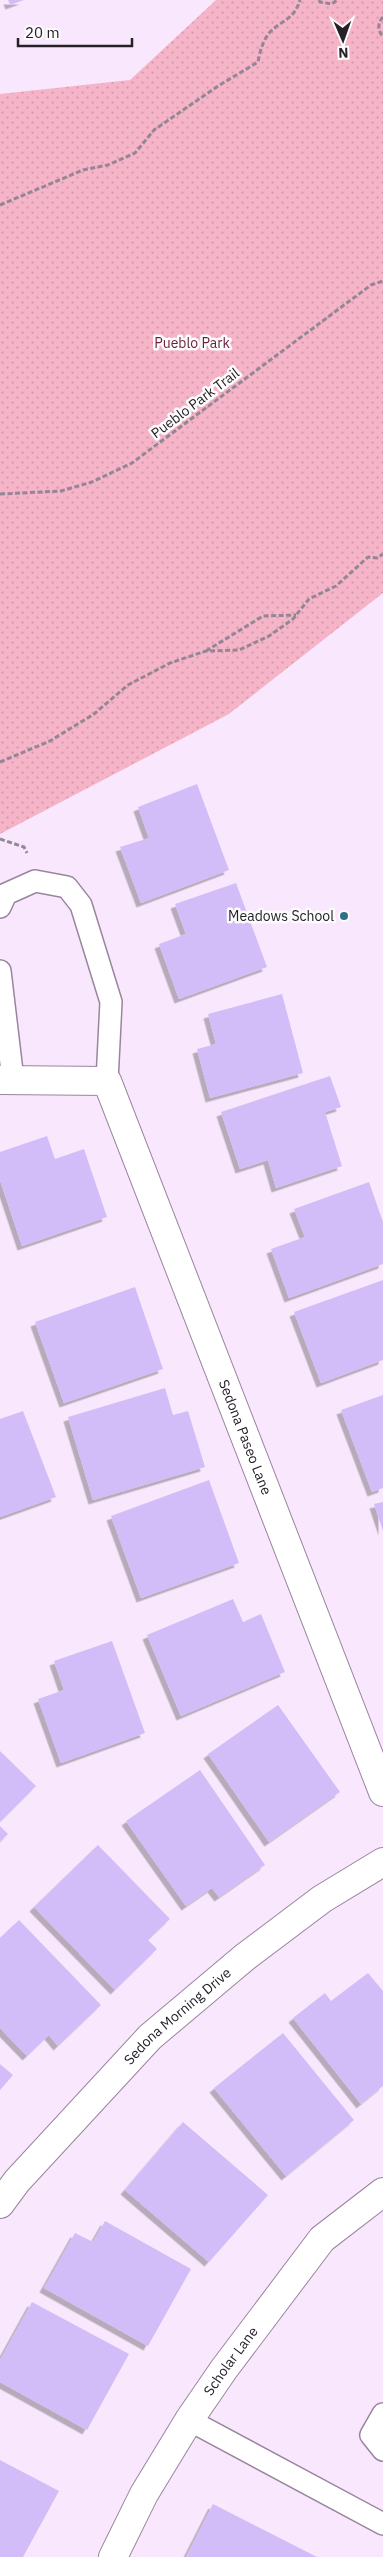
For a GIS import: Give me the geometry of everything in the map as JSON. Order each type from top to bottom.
[{"type":"street","points":[[6,1080],[107,1081]]},
{"type":"street","name":"Sedona Paseo Lane","points":[[107,1081],[383,1792]]},
{"type":"street","name":"Sedona Morning Drive","points":[[0,2204],[17,2181],[150,2037],[244,1957],[322,1900],[383,1862]]},
{"type":"street","name":"Scholar Lane","points":[[112,2557],[144,2494],[189,2420],[224,2369],[322,2239],[383,2192]]},
{"type":"lane","points":[[0,907],[6,894],[35,882],[67,887],[81,905],[111,1002],[107,1081]]},
{"type":"lane","points":[[0,971],[6,1080]]},
{"type":"lane","points":[[383,2414],[371,2435],[383,2450]]},
{"type":"lane","points":[[189,2420],[383,2524]]},
{"type":"path","points":[[0,205],[83,170],[108,166],[135,153],[154,130],[218,86],[258,62],[262,46],[270,32],[296,13],[300,0]]},
{"type":"path","points":[[319,0],[332,4],[337,0]]},
{"type":"path","points":[[383,16],[380,20],[379,30],[383,37]]},
{"type":"path","name":"Pueblo Park Trail","points":[[0,494],[61,491],[92,482],[132,463],[371,285],[383,281]]},
{"type":"path","points":[[206,651],[239,650],[269,636],[296,615],[309,598],[336,586],[368,556],[377,558],[383,554]]},
{"type":"path","points":[[0,762],[50,741],[94,714],[128,685],[170,663],[206,651],[263,616],[296,615]]},
{"type":"green space","name":"Pueblo Park","points":[[216,0],[383,0],[383,593],[229,714],[0,834],[0,94],[130,80]]},
{"type":"building","points":[[8,0],[24,0],[10,5]]},
{"type":"building","points":[[197,784],[229,870],[141,903],[120,847],[149,838],[138,807]]},
{"type":"building","points":[[236,883],[267,967],[179,999],[159,944],[186,934],[175,904]]},
{"type":"building","points":[[282,994],[303,1073],[210,1098],[197,1049],[216,1044],[208,1014]]},
{"type":"building","points":[[330,1076],[341,1107],[325,1112],[342,1166],[276,1188],[268,1160],[240,1169],[221,1112]]},
{"type":"building","points":[[47,1136],[55,1159],[84,1149],[107,1217],[22,1246],[0,1180],[0,1152]]},
{"type":"building","points":[[369,1182],[383,1222],[383,1264],[289,1298],[271,1249],[305,1237],[294,1209]]},
{"type":"building","points":[[383,1280],[383,1360],[321,1383],[294,1312]]},
{"type":"building","points":[[135,1287],[163,1369],[64,1403],[35,1322]]},
{"type":"building","points":[[165,1388],[173,1415],[188,1411],[205,1467],[93,1500],[68,1417]]},
{"type":"building","points":[[383,1395],[383,1488],[372,1492],[341,1410]]},
{"type":"building","points":[[23,1411],[56,1497],[0,1517],[0,1419]]},
{"type":"building","points":[[209,1480],[239,1563],[141,1598],[111,1516]]},
{"type":"building","points":[[383,1502],[383,1531],[374,1504]]},
{"type":"building","points":[[233,1599],[243,1622],[261,1614],[285,1672],[181,1716],[147,1635]]},
{"type":"building","points":[[112,1641],[145,1733],[61,1763],[38,1699],[64,1690],[54,1661]]},
{"type":"building","points":[[278,1705],[340,1792],[269,1842],[208,1754]]},
{"type":"building","points":[[0,1751],[36,1786],[0,1822]]},
{"type":"building","points":[[200,1770],[265,1865],[219,1897],[212,1888],[186,1906],[126,1821]]},
{"type":"building","points":[[0,1826],[8,1834],[0,1842]]},
{"type":"building","points":[[98,1845],[170,1919],[148,1940],[157,1949],[115,1990],[34,1907]]},
{"type":"building","points":[[19,1920],[101,2005],[58,2046],[49,2035],[27,2056],[0,2028],[0,1938]]},
{"type":"building","points":[[368,1973],[383,1991],[383,2086],[361,2104],[293,2018],[325,1993],[331,2001]]},
{"type":"building","points":[[283,2033],[354,2120],[286,2176],[214,2088]]},
{"type":"building","points":[[0,2064],[13,2075],[0,2090]]},
{"type":"building","points":[[183,2122],[268,2195],[209,2262],[125,2190]]},
{"type":"building","points":[[105,2221],[191,2269],[148,2346],[44,2288],[75,2233],[93,2242]]},
{"type":"building","points":[[32,2302],[129,2354],[87,2430],[0,2382],[0,2360]]},
{"type":"building","points":[[0,2460],[59,2491],[23,2557],[0,2557]]},
{"type":"building","points":[[213,2504],[317,2557],[186,2557]]},
{"type":"place","name":"Meadows School","points":[[344,916]]}]
